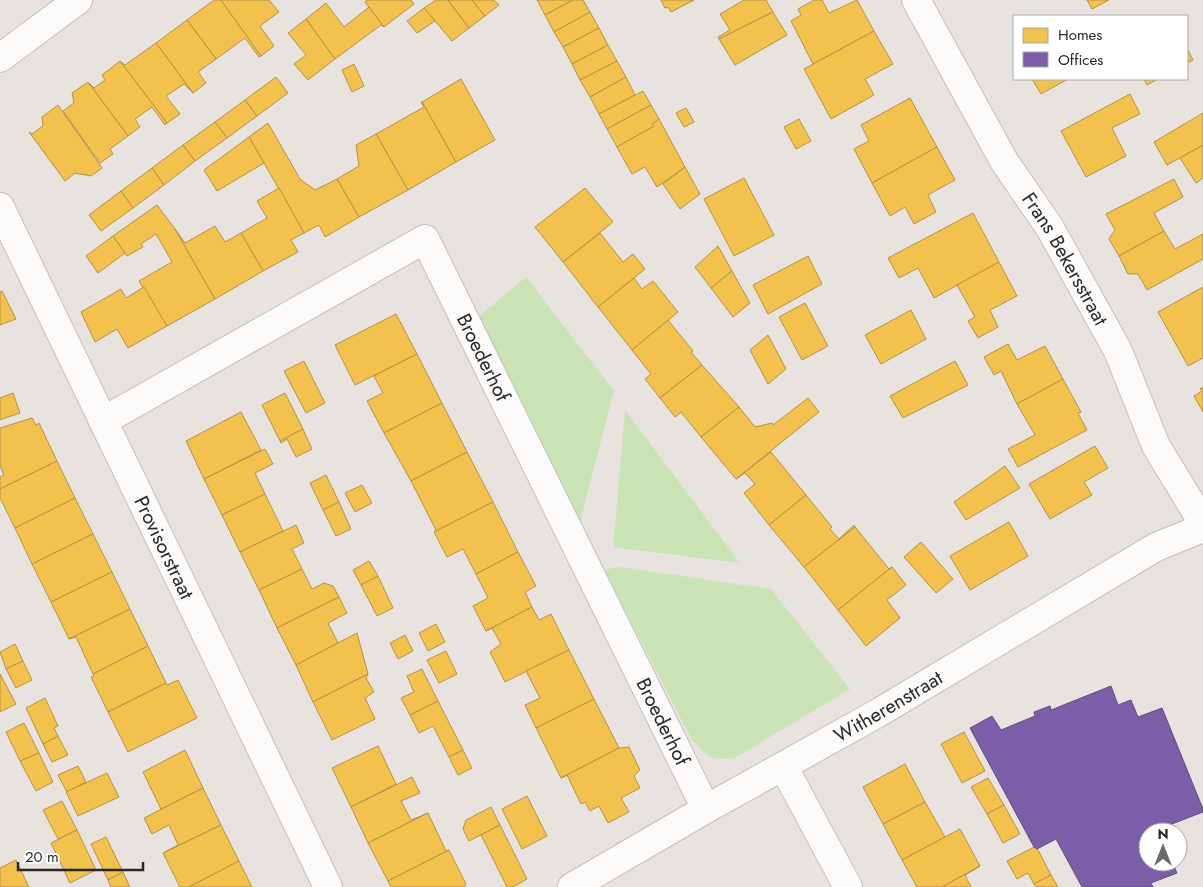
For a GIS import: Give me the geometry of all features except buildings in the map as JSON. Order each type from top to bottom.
[{"type":"street","points":[[0,58],[78,0]]},
{"type":"street","name":"Frans Bekersstraat","points":[[916,0],[1004,161],[1050,228],[1118,350],[1156,446],[1203,523]]},
{"type":"street","name":"Provisorstraat","points":[[0,207],[328,887]]},
{"type":"street","name":"Broederhof","points":[[103,420],[425,239],[706,809]]},
{"type":"street","name":"Witherenstraat","points":[[572,887],[706,809],[878,713],[1156,547],[1203,528]]},
{"type":"street","points":[[783,766],[848,887]]},
{"type":"green space","points":[[526,277],[614,391],[579,525],[472,322]]},
{"type":"green space","points":[[625,410],[740,563],[613,547]]},
{"type":"green space","points":[[619,567],[771,589],[850,689],[735,758],[720,759],[709,756],[691,738],[604,570]]}]
